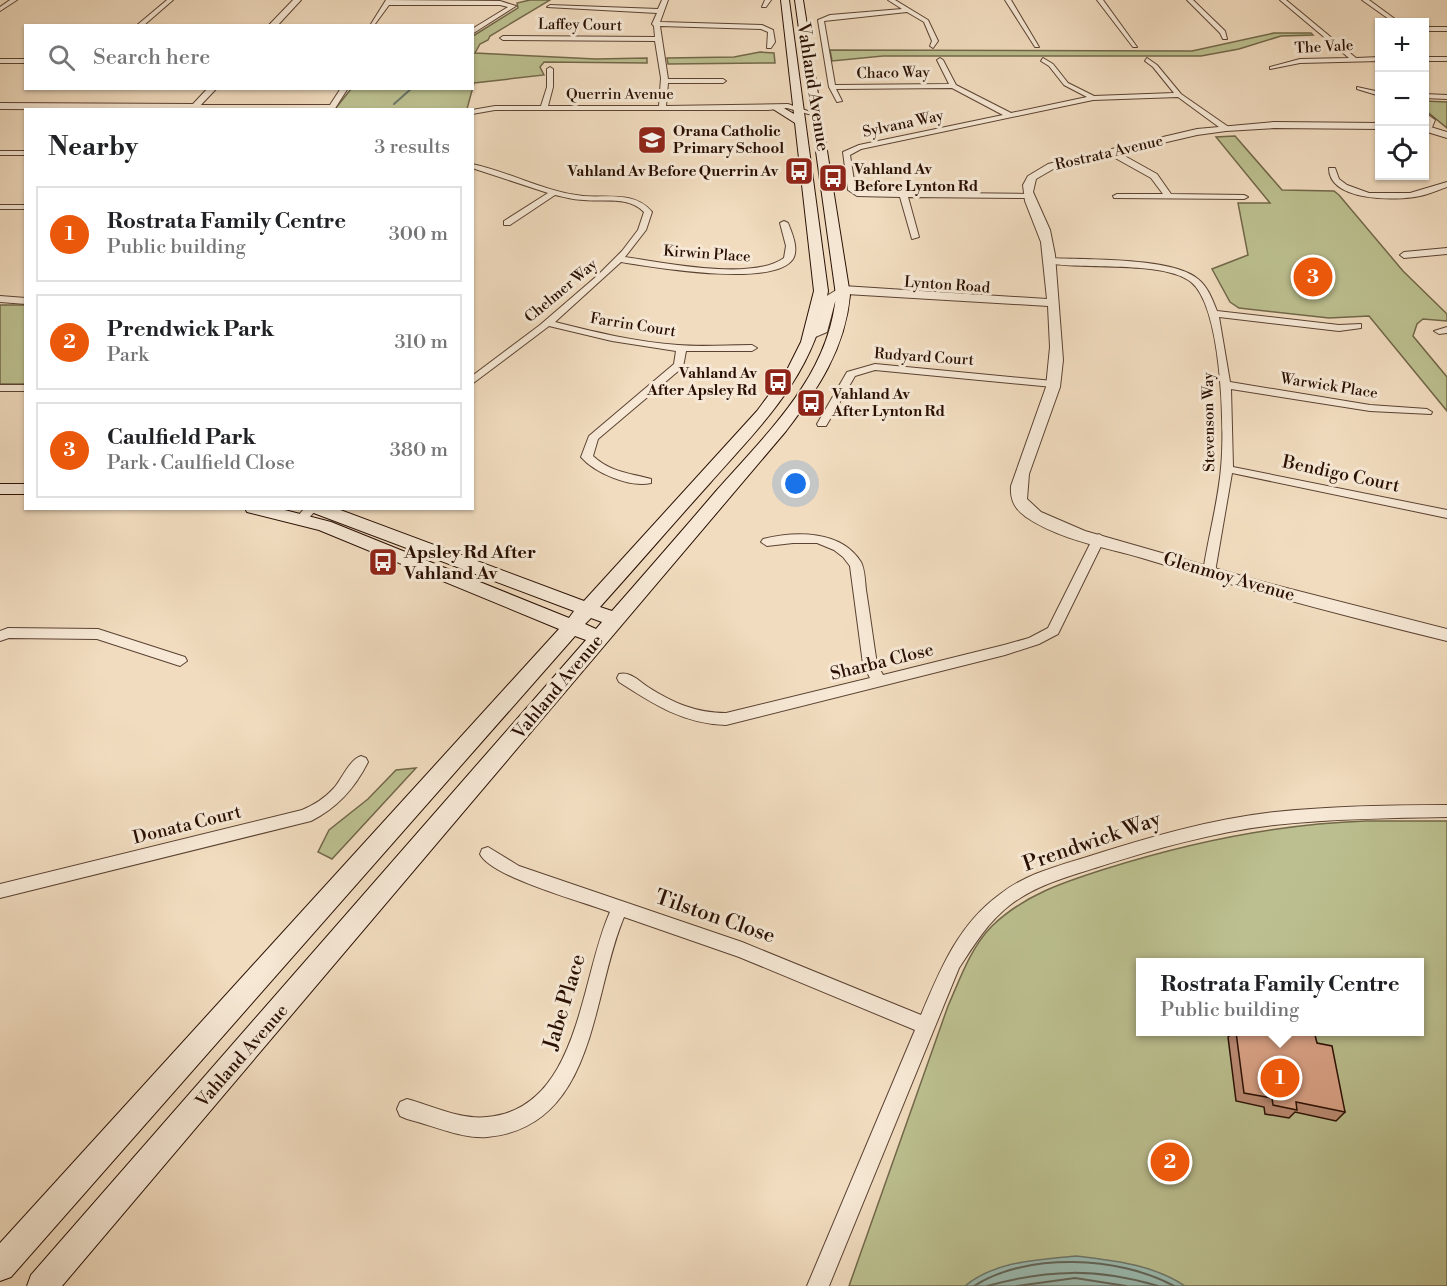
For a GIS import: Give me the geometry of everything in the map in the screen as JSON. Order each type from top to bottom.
[{"type":"main road","name":"Vahland Avenue","points":[[0,1266],[783,390],[802,359],[813,334],[821,291],[785,0]]},
{"type":"main road","name":"Vahland Avenue","points":[[42,1286],[314,973],[780,429],[818,378],[840,330],[842,293],[799,0]]},
{"type":"main road","points":[[773,109],[800,122]]},
{"type":"main road","points":[[0,489],[24,489]]},
{"type":"main road","points":[[0,501],[24,501]]},
{"type":"main road","points":[[282,510],[310,512],[587,608],[608,629]]},
{"type":"main road","points":[[310,512],[440,571],[571,626],[608,629]]},
{"type":"street","points":[[0,9],[14,0]]},
{"type":"street","points":[[140,24],[170,0]]},
{"type":"street","points":[[274,24],[297,0]]},
{"type":"street","points":[[662,107],[665,81],[655,24],[658,11],[665,0]]},
{"type":"street","points":[[891,0],[926,21],[935,41],[933,46]]},
{"type":"street","points":[[1008,0],[1037,46]]},
{"type":"street","points":[[1100,0],[1135,46]]},
{"type":"street","points":[[1190,0],[1223,32],[1225,38]]},
{"type":"street","points":[[1278,0],[1284,2],[1354,59]]},
{"type":"street","points":[[1365,0],[1390,18]]},
{"type":"street","points":[[373,23],[388,1],[500,3],[513,6],[474,32]]},
{"type":"street","points":[[550,7],[658,11]]},
{"type":"street","points":[[839,101],[832,87],[821,20],[830,17],[907,10]]},
{"type":"street","points":[[655,24],[762,27],[771,31],[772,42],[769,47]]},
{"type":"street","points":[[1429,29],[1447,29]]},
{"type":"street","name":"Laffey Court","points":[[502,38],[657,39]]},
{"type":"street","name":"The Vale","points":[[1272,68],[1300,61],[1375,59]]},
{"type":"street","points":[[1429,59],[1447,59]]},
{"type":"street","points":[[940,60],[953,86],[1011,116]]},
{"type":"street","points":[[1043,60],[1051,65],[1066,84],[1093,98]]},
{"type":"street","points":[[1146,60],[1155,66],[1179,95],[1226,128]]},
{"type":"street","points":[[0,61],[24,61]]},
{"type":"street","points":[[544,107],[550,87],[552,73],[550,69]]},
{"type":"street","points":[[665,81],[723,81]]},
{"type":"street","name":"Chaco Way","points":[[832,87],[953,86]]},
{"type":"street","points":[[1359,88],[1375,93]]},
{"type":"street","points":[[195,107],[211,90]]},
{"type":"street","points":[[0,106],[330,108],[344,90]]},
{"type":"street","name":"Sylvana Way","points":[[1029,196],[862,195],[853,192],[846,154],[859,147],[1093,98],[1179,95]]},
{"type":"street","points":[[1429,96],[1447,97]]},
{"type":"street","name":"Querrin Avenue","points":[[474,112],[495,108],[544,107],[773,109],[799,108],[814,100]]},
{"type":"street","name":"Querrin Avenue","points":[[799,108],[817,116]]},
{"type":"street","name":"Rostrata Avenue","points":[[1029,196],[1027,186],[1030,178],[1041,170],[1111,152],[1226,128],[1274,125],[1375,126]]},
{"type":"street","points":[[1429,129],[1447,135]]},
{"type":"street","points":[[1111,152],[1154,176],[1168,196]]},
{"type":"street","points":[[0,153],[24,153]]},
{"type":"street","name":"Chelmer Way","points":[[474,165],[502,172],[553,193],[628,201],[645,207],[648,212],[644,226],[619,259],[591,288],[474,379]]},
{"type":"street","points":[[1332,170],[1335,181],[1342,186],[1368,195],[1411,196],[1447,184]]},
{"type":"street","points":[[507,223],[553,193]]},
{"type":"street","points":[[904,196],[915,237]]},
{"type":"street","points":[[1029,196],[1044,231],[1050,261],[1056,340],[1053,384]]},
{"type":"street","points":[[1117,196],[1244,197]]},
{"type":"street","points":[[0,207],[24,207]]},
{"type":"street","name":"Kirwin Place","points":[[619,259],[699,269],[752,271],[772,269],[785,263],[790,253],[784,223]]},
{"type":"street","points":[[1404,255],[1447,251]]},
{"type":"street","name":"Stevenson Way","points":[[1050,261],[1149,267],[1173,271],[1195,280],[1202,286],[1213,313],[1227,385],[1227,468],[1209,572]]},
{"type":"street","points":[[813,334],[822,329],[829,300],[842,293],[818,273]]},
{"type":"street","name":"Lynton Road","points":[[842,293],[1054,306]]},
{"type":"street","points":[[0,299],[24,301]]},
{"type":"street","points":[[1213,313],[1339,328],[1358,327]]},
{"type":"street","name":"Farrin Court","points":[[547,322],[613,340],[681,348],[752,348]]},
{"type":"street","points":[[647,481],[620,477],[598,468],[587,456],[593,438],[679,365],[681,348]]},
{"type":"street","name":"Rudyard Court","points":[[822,424],[851,374],[865,369],[884,367],[1053,384]]},
{"type":"street","name":"Glenmoy Avenue","points":[[1053,384],[1019,483],[1020,500],[1026,509],[1038,517],[1209,572],[1339,609],[1447,635]]},
{"type":"street","name":"Warwick Place","points":[[1227,385],[1377,409],[1427,412]]},
{"type":"street","points":[[0,388],[24,388]]},
{"type":"street","name":"Bendigo Court","points":[[1227,468],[1447,514]]},
{"type":"street","points":[[767,542],[794,538],[819,540],[832,542],[848,552],[856,565],[870,664],[879,681]]},
{"type":"street","name":"Sharba Close","points":[[624,678],[683,714],[712,720],[726,719],[1005,650],[1034,641],[1053,631],[1099,538]]},
{"type":"street","points":[[0,636],[8,633],[98,634],[180,661]]},
{"type":"street","name":"Donata Court","points":[[0,891],[305,816],[324,808],[344,788],[361,762]]},
{"type":"street","name":"Prendwick Way","points":[[818,1286],[952,963],[978,925],[1003,901],[1038,880],[1139,847],[1231,825],[1328,814],[1447,811]]},
{"type":"street","name":"Tilston Close","points":[[488,854],[514,871],[742,950],[926,1026]]},
{"type":"street","name":"Jabe Place","points":[[407,1108],[485,1127],[505,1125],[529,1117],[544,1105],[575,1053],[587,1022],[606,941],[620,908]]},
{"type":"green space","points":[[530,0],[550,0],[490,36],[488,40],[480,44],[475,53],[596,59],[647,58],[647,63],[544,62],[540,67],[544,75],[474,83],[474,35],[518,8],[517,3]]},
{"type":"green space","points":[[1274,33],[1311,33],[1313,35],[1281,36],[1239,49],[1201,56],[883,56],[832,61],[830,50],[1192,51]]},
{"type":"green space","points":[[760,52],[774,53],[775,63],[668,64],[667,58],[734,57]]},
{"type":"green space","points":[[350,90],[472,90],[467,108],[336,108]]},
{"type":"green space","points":[[1429,101],[1447,102],[1447,128],[1429,113]]},
{"type":"green space","points":[[1235,136],[1282,190],[1334,191],[1339,195],[1403,271],[1447,314],[1447,321],[1423,319],[1417,324],[1413,336],[1447,377],[1447,411],[1369,316],[1329,318],[1239,308],[1230,302],[1212,269],[1248,255],[1238,203],[1270,203],[1216,137]]},
{"type":"green space","points":[[0,305],[24,305],[24,384],[0,384]]},
{"type":"green space","points":[[416,768],[332,859],[318,852],[329,830],[368,799],[396,770]]},
{"type":"green space","points":[[1366,821],[1447,821],[1447,1286],[849,1286],[948,1006],[972,953],[992,926],[1004,915],[1031,898],[1105,869],[1202,843],[1299,826]]},
{"type":"water","points":[[1076,1256],[1146,1268],[1185,1286],[965,1286],[990,1271],[1017,1263]]},
{"type":"building","points":[[1237,1036],[1315,1036],[1317,1043],[1332,1046],[1345,1112],[1296,1102],[1297,1110],[1273,1105],[1272,1098],[1244,1093]]},
{"type":"waterway","points":[[394,104],[410,90]]},
{"type":"place","name":"Orana Catholic Primary School","points":[[652,140]]},
{"type":"place","name":"Vahland Av Before Querrin Av","points":[[799,171]]},
{"type":"place","name":"Vahland Av Before Lynton Rd","points":[[833,178]]},
{"type":"place","name":"Caulfield Park","points":[[1313,277]]},
{"type":"place","name":"Vahland Av After Apsley Rd","points":[[778,382]]},
{"type":"place","name":"Vahland Av After Lynton Rd","points":[[811,403]]},
{"type":"place","name":"Apsley Rd After Vahland Av","points":[[383,562]]},
{"type":"place","name":"Rostrata Family Centre","points":[[1280,1078]]},
{"type":"place","name":"Prendwick Park","points":[[1170,1162]]}]
